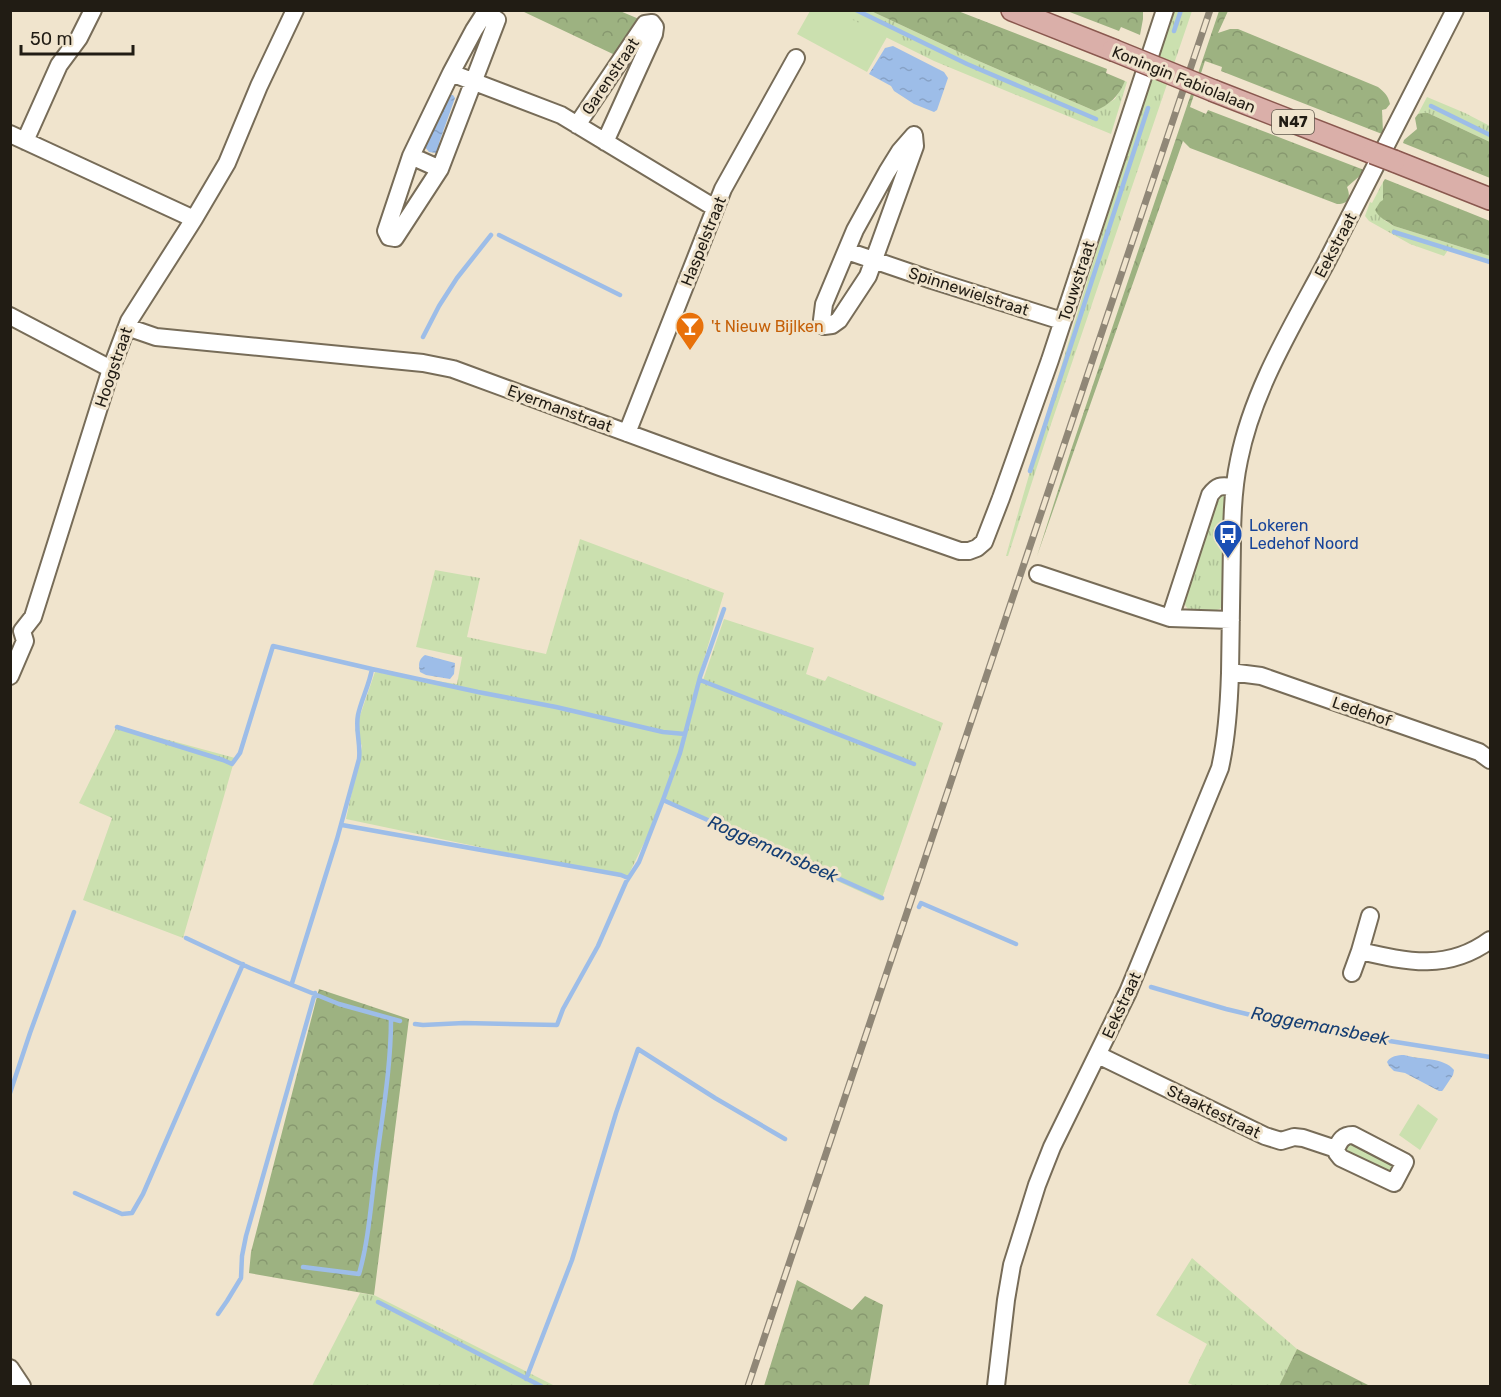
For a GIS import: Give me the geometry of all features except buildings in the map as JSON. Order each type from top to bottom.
[{"type":"main road","name":"Koningin Fabiolalaan","points":[[1012,10],[1491,199]]},
{"type":"street","points":[[93,10],[80,38],[59,65],[18,137],[194,219]]},
{"type":"street","name":"Hoogstraat","points":[[10,676],[25,641],[16,631],[33,617],[111,369],[129,321],[227,163],[294,10]]},
{"type":"street","name":"Touwstraat","points":[[977,548],[984,542],[1050,360],[1165,10]]},
{"type":"street","name":"Eekstraat","points":[[996,1386],[1012,1265],[1052,1147],[1128,992],[1220,768],[1229,709],[1234,487],[1246,431],[1265,380],[1455,10]]},
{"type":"street","points":[[483,16],[491,16],[497,20],[474,82],[440,169],[395,238],[389,237],[386,231],[411,156],[474,30],[483,16]]},
{"type":"street","name":"Garenstraat","points":[[605,142],[654,34],[655,27],[652,23],[645,24],[577,125],[605,142],[715,208]]},
{"type":"street","name":"Haspelstraat","points":[[627,433],[723,189],[796,58]]},
{"type":"street","points":[[451,73],[561,115],[577,125]]},
{"type":"street","points":[[914,135],[915,146],[875,261],[868,276],[838,320],[832,326],[825,326],[822,320],[824,304],[855,230],[900,151],[914,135]]},
{"type":"street","points":[[411,156],[440,169]]},
{"type":"street","name":"Spinnewielstraat","points":[[847,251],[1062,321]]},
{"type":"street","points":[[10,316],[111,369]]},
{"type":"street","name":"Eyermanstraat","points":[[127,327],[156,337],[423,363],[453,369],[731,471],[960,551],[977,548]]},
{"type":"street","points":[[1170,618],[1210,495],[1215,488],[1234,487]]},
{"type":"street","points":[[1038,574],[1170,618],[1231,620]]},
{"type":"street","name":"Ledehof","points":[[1230,672],[1261,676],[1479,752],[1491,760]]},
{"type":"street","points":[[1352,974],[1370,916]]},
{"type":"street","points":[[1360,951],[1421,962],[1445,960],[1468,953],[1491,940]]},
{"type":"street","name":"Staaktestraat","points":[[1098,1055],[1265,1136],[1281,1141],[1294,1137],[1304,1138],[1336,1149]]},
{"type":"street","points":[[10,1368],[22,1386]]},
{"type":"green space","points":[[833,10],[887,37],[867,72],[797,34],[810,11]]},
{"type":"green space","points":[[522,11],[620,11],[639,19],[615,55]]},
{"type":"green space","points":[[833,11],[871,11],[974,59],[1095,111],[1115,99],[1125,81],[1127,82],[1111,134],[934,61]]},
{"type":"green space","points":[[871,11],[958,11],[1107,69],[1106,73],[1125,81],[1113,99],[1095,111],[974,59]]},
{"type":"green space","points":[[1067,11],[1143,11],[1140,35],[1121,27],[1119,31]]},
{"type":"green space","points":[[1173,11],[1192,11],[1008,556],[1006,556],[1066,351]]},
{"type":"green space","points":[[1219,11],[1228,11],[1218,33],[1238,29],[1378,87],[1387,96],[1390,104],[1382,110],[1383,132],[1382,134],[1221,71],[1222,67],[1205,61],[1190,107],[1206,114],[1208,110],[1364,170],[1347,187],[1349,197],[1346,201],[1337,204],[1190,148],[1183,141],[1037,556],[1071,450]]},
{"type":"green space","points":[[1427,97],[1490,126],[1490,142],[1428,113],[1418,114]]},
{"type":"green space","points":[[1428,113],[1490,142],[1490,178],[1403,143],[1417,129],[1415,118],[1418,114]]},
{"type":"green space","points":[[1385,179],[1490,221],[1490,256],[1394,226],[1383,219],[1375,210],[1383,200]]},
{"type":"green space","points":[[1383,182],[1384,220],[1394,226],[1490,256],[1490,263],[1448,250],[1444,256],[1410,244],[1369,221],[1365,216],[1370,202],[1372,203]]},
{"type":"green space","points":[[1220,495],[1226,497],[1224,604],[1222,608],[1215,610],[1193,611],[1186,606],[1184,597]]},
{"type":"green space","points":[[580,539],[724,593],[697,682],[703,680],[724,619],[814,648],[806,674],[825,681],[828,676],[943,723],[881,901],[664,802],[627,878],[346,819],[362,746],[355,730],[375,672],[457,684],[462,657],[416,647],[435,570],[480,578],[467,637],[546,654]]},
{"type":"green space","points":[[117,726],[235,758],[183,938],[83,900],[112,818],[79,803]]},
{"type":"green space","points":[[319,989],[409,1019],[374,1295],[249,1273],[251,1252]]},
{"type":"green space","points":[[1418,1104],[1438,1119],[1420,1150],[1399,1135]]},
{"type":"green space","points":[[1347,1140],[1393,1164],[1390,1170],[1388,1172],[1344,1154],[1342,1144]]},
{"type":"green space","points":[[1192,1258],[1297,1349],[1279,1386],[1195,1386],[1188,1383],[1207,1344],[1156,1315]]},
{"type":"green space","points":[[797,1280],[852,1310],[865,1296],[883,1305],[869,1386],[764,1386]]},
{"type":"green space","points":[[360,1293],[374,1295],[555,1386],[312,1386]]},
{"type":"green space","points":[[1297,1349],[1370,1386],[1279,1386]]},
{"type":"water","points":[[893,46],[944,72],[948,78],[937,110],[934,112],[914,104],[894,91],[891,86],[869,74],[885,48]]},
{"type":"water","points":[[448,95],[453,95],[455,98],[439,143],[441,149],[436,153],[429,152],[424,146]]},
{"type":"water","points":[[425,655],[455,663],[454,674],[450,679],[420,672],[421,658]]},
{"type":"water","points":[[1404,1055],[1444,1063],[1454,1070],[1453,1075],[1443,1090],[1439,1091],[1405,1073],[1394,1071],[1389,1066],[1387,1062],[1390,1058]]},
{"type":"waterway","points":[[856,10],[967,64],[1096,119]]},
{"type":"waterway","points":[[1174,31],[1181,10]]},
{"type":"waterway","points":[[1431,106],[1490,135]]},
{"type":"waterway","points":[[1030,471],[1148,108]]},
{"type":"waterway","points":[[1394,232],[1490,262]]},
{"type":"waterway","points":[[423,337],[457,278],[491,235]]},
{"type":"waterway","points":[[499,235],[620,295]]},
{"type":"waterway","points":[[415,1024],[557,1025],[563,1009],[598,946],[626,882],[639,862],[680,753],[700,677],[724,609]]},
{"type":"waterway","points":[[117,727],[232,764],[240,753],[273,646],[372,669],[358,715],[359,759],[337,839],[292,983]]},
{"type":"waterway","points":[[372,669],[663,732],[685,734]]},
{"type":"waterway","points":[[700,680],[914,764]]},
{"type":"waterway","name":"Roggemansbeek","points":[[663,800],[882,898]]},
{"type":"waterway","points":[[342,825],[628,878]]},
{"type":"waterway","name":"Roggemansbeek","points":[[919,907],[921,903],[1016,944]]},
{"type":"waterway","points":[[10,1093],[74,912]]},
{"type":"waterway","points":[[186,938],[250,968],[339,1004],[400,1021]]},
{"type":"waterway","points":[[75,1193],[122,1214],[132,1213],[143,1194],[243,964]]},
{"type":"waterway","name":"Roggemansbeek","points":[[1151,987],[1280,1022],[1490,1057]]},
{"type":"waterway","points":[[218,1314],[241,1278],[246,1236],[315,993]]},
{"type":"waterway","points":[[303,1267],[359,1274],[367,1234],[386,1092],[391,1019]]},
{"type":"waterway","points":[[526,1379],[572,1260],[616,1113],[638,1049],[785,1139]]},
{"type":"waterway","points":[[378,1302],[541,1386]]},
{"type":"railway","points":[[748,1386],[1210,10]]},
{"type":"place","name":"'t Nieuw Bijlken","points":[[690,352]]},
{"type":"place","name":"Lokeren Ledehof Noord","points":[[1228,560]]}]
